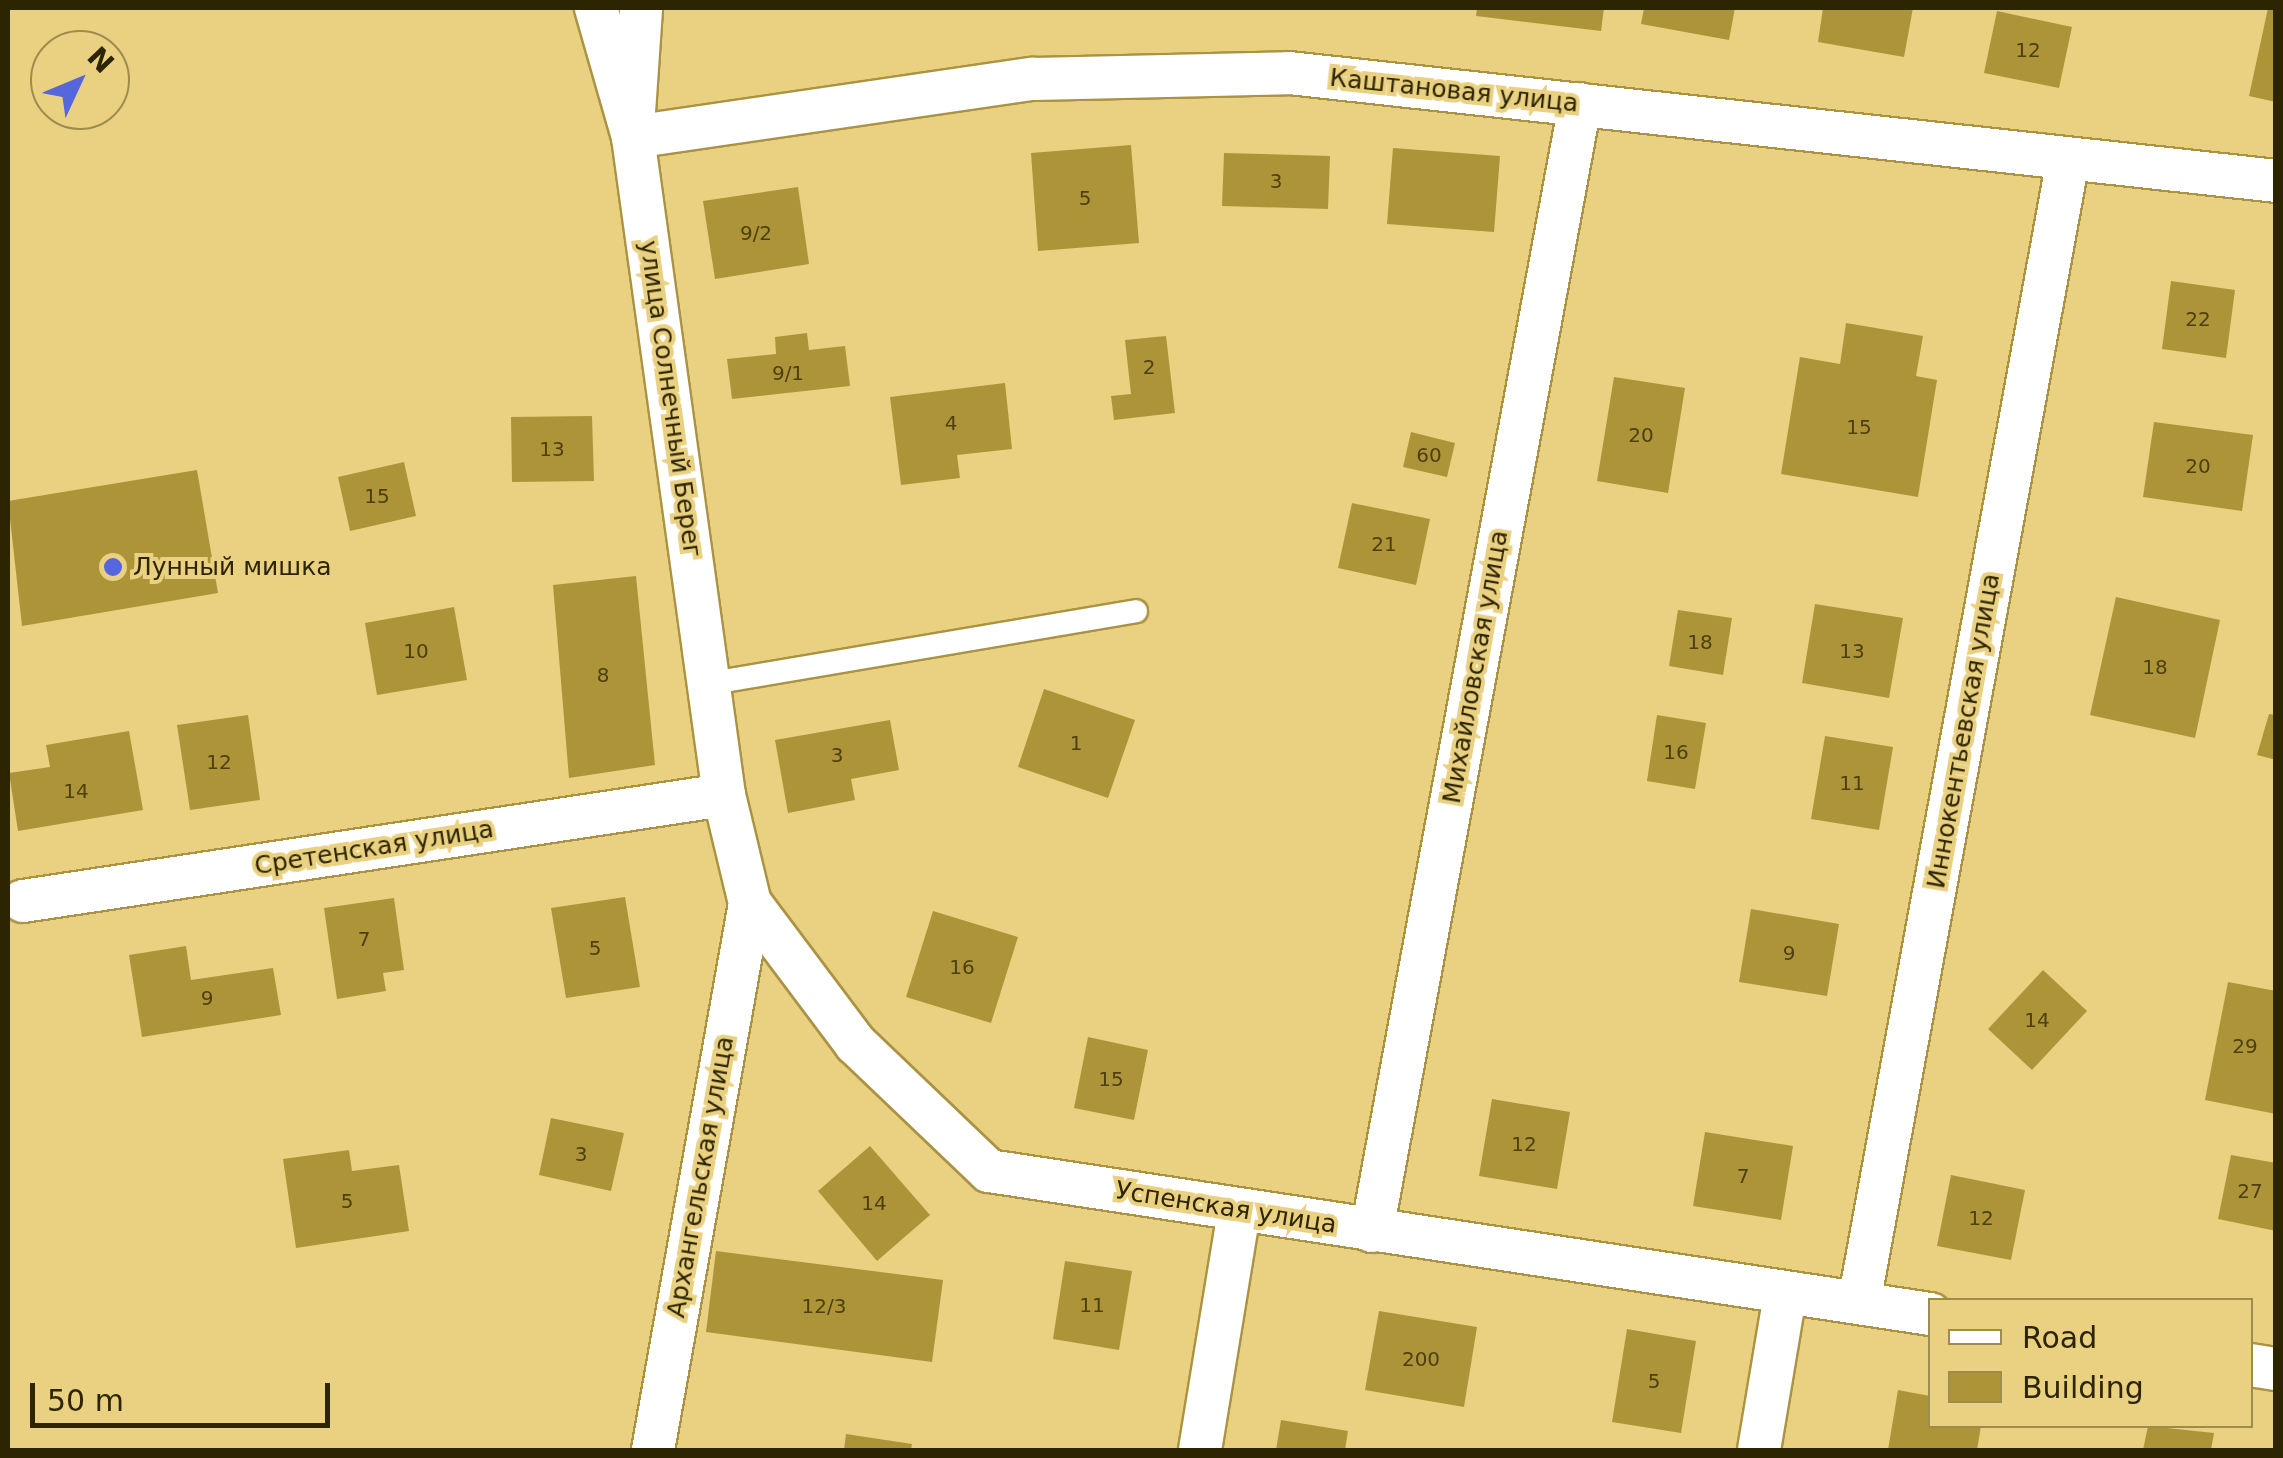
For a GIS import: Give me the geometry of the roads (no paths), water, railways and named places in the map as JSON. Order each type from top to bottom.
[{"type":"street","name":"улица Солнечный Берег","points":[[596,8],[633,137],[712,683],[724,794]]},
{"type":"street","points":[[633,137],[640,8]]},
{"type":"street","name":"Каштановая улица","points":[[633,137],[1032,79],[1289,73],[2276,181]]},
{"type":"street","name":"Михайловская улица","points":[[1372,1231],[1580,104]]},
{"type":"street","name":"Иннокентьевская улица","points":[[1860,1303],[2068,160]]},
{"type":"street","name":"Успенская улица","points":[[724,794],[750,903],[856,1044],[989,1172],[1928,1314]]},
{"type":"street","name":"Сретенская улица","points":[[23,901],[724,794]]},
{"type":"street","name":"Архангельская улица","points":[[653,1450],[750,903]]},
{"type":"street","points":[[1200,1450],[1239,1211]]},
{"type":"street","points":[[1759,1450],[1785,1295]]},
{"type":"lane","points":[[712,683],[1136,611]]},
{"type":"place","name":"Лунный мишка","points":[[113,567]]}]
